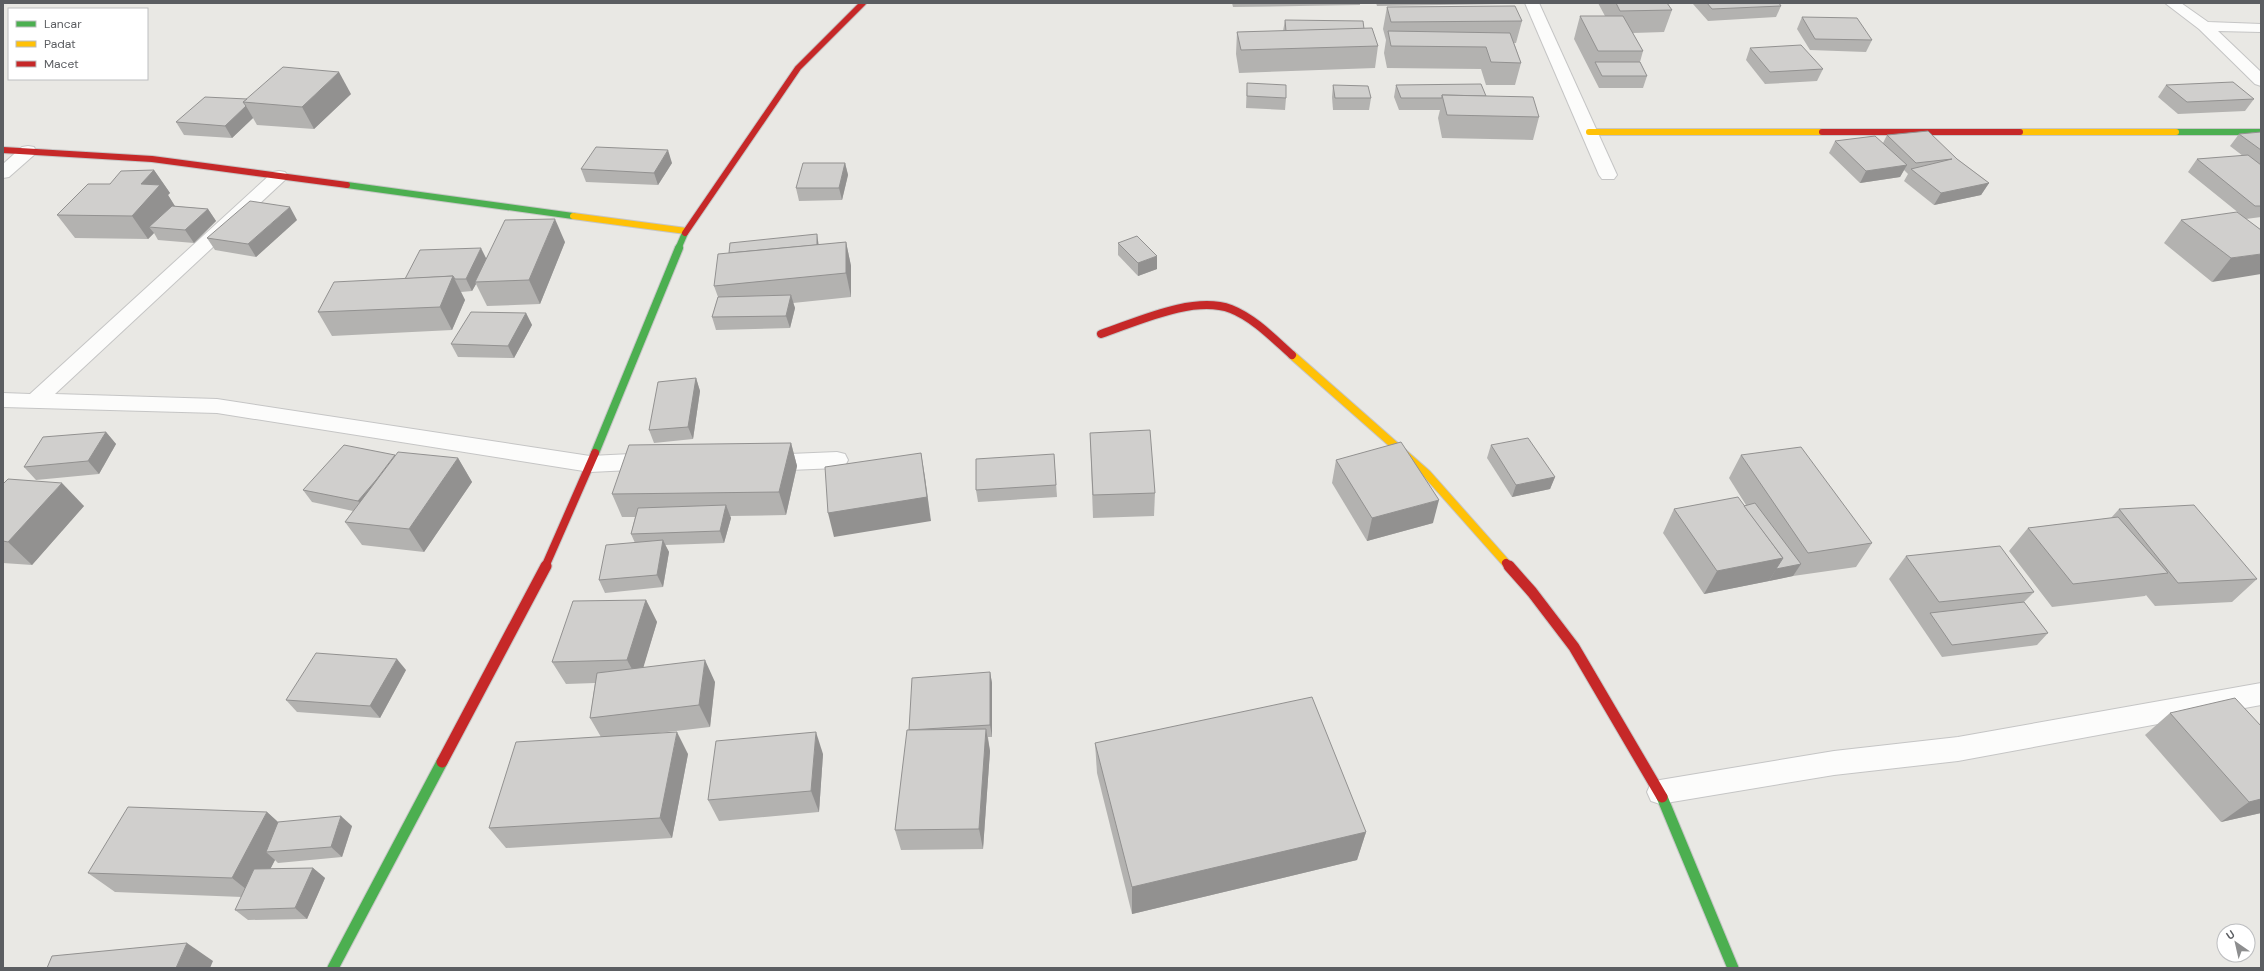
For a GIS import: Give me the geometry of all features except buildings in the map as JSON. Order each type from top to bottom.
[{"type":"street","points":[[333,968],[542,574],[590,464],[686,231],[798,68],[863,3]]},
{"type":"street","points":[[1532,3],[1608,175]]},
{"type":"street","points":[[2172,3],[2204,26],[2261,81]]},
{"type":"street","points":[[2204,26],[2261,28]]},
{"type":"street","points":[[1589,132],[2261,132]]},
{"type":"street","points":[[3,150],[152,160],[686,231]]},
{"type":"street","points":[[3,173],[28,151]]},
{"type":"street","points":[[35,401],[278,176]]},
{"type":"street","points":[[1101,334],[1189,306],[1210,305],[1231,309],[1261,329],[1350,404],[1427,474],[1532,592],[1574,647],[1660,792],[1733,968]]},
{"type":"street","points":[[3,400],[217,406],[286,415],[590,464],[674,460]]},
{"type":"street","points":[[748,462],[758,463],[837,460]]},
{"type":"street","points":[[1660,792],[1834,763],[1958,749],[2261,695]]},
{"type":"traffic: fast","points":[[2176,132],[2261,132]]},
{"type":"traffic: fast","points":[[347,185],[573,216]]},
{"type":"traffic: fast","points":[[595,453],[685,233]]},
{"type":"traffic: fast","points":[[333,968],[442,762]]},
{"type":"traffic: fast","points":[[1662,797],[1733,968]]},
{"type":"traffic: slow","points":[[1589,132],[1822,132]]},
{"type":"traffic: slow","points":[[2020,132],[2176,132]]},
{"type":"traffic: slow","points":[[573,216],[686,231]]},
{"type":"traffic: slow","points":[[1292,355],[1427,474],[1506,563]]},
{"type":"traffic: jam","points":[[685,233],[798,68],[863,3]]},
{"type":"traffic: jam","points":[[1822,132],[2020,132]]},
{"type":"traffic: jam","points":[[3,150],[152,159],[347,185]]},
{"type":"traffic: jam","points":[[1101,334],[1166,312],[1202,305],[1217,306],[1231,309],[1247,318],[1292,355]]},
{"type":"traffic: jam","points":[[442,762],[542,574],[595,453]]},
{"type":"traffic: jam","points":[[1506,563],[1532,592],[1574,647],[1662,797]]}]
